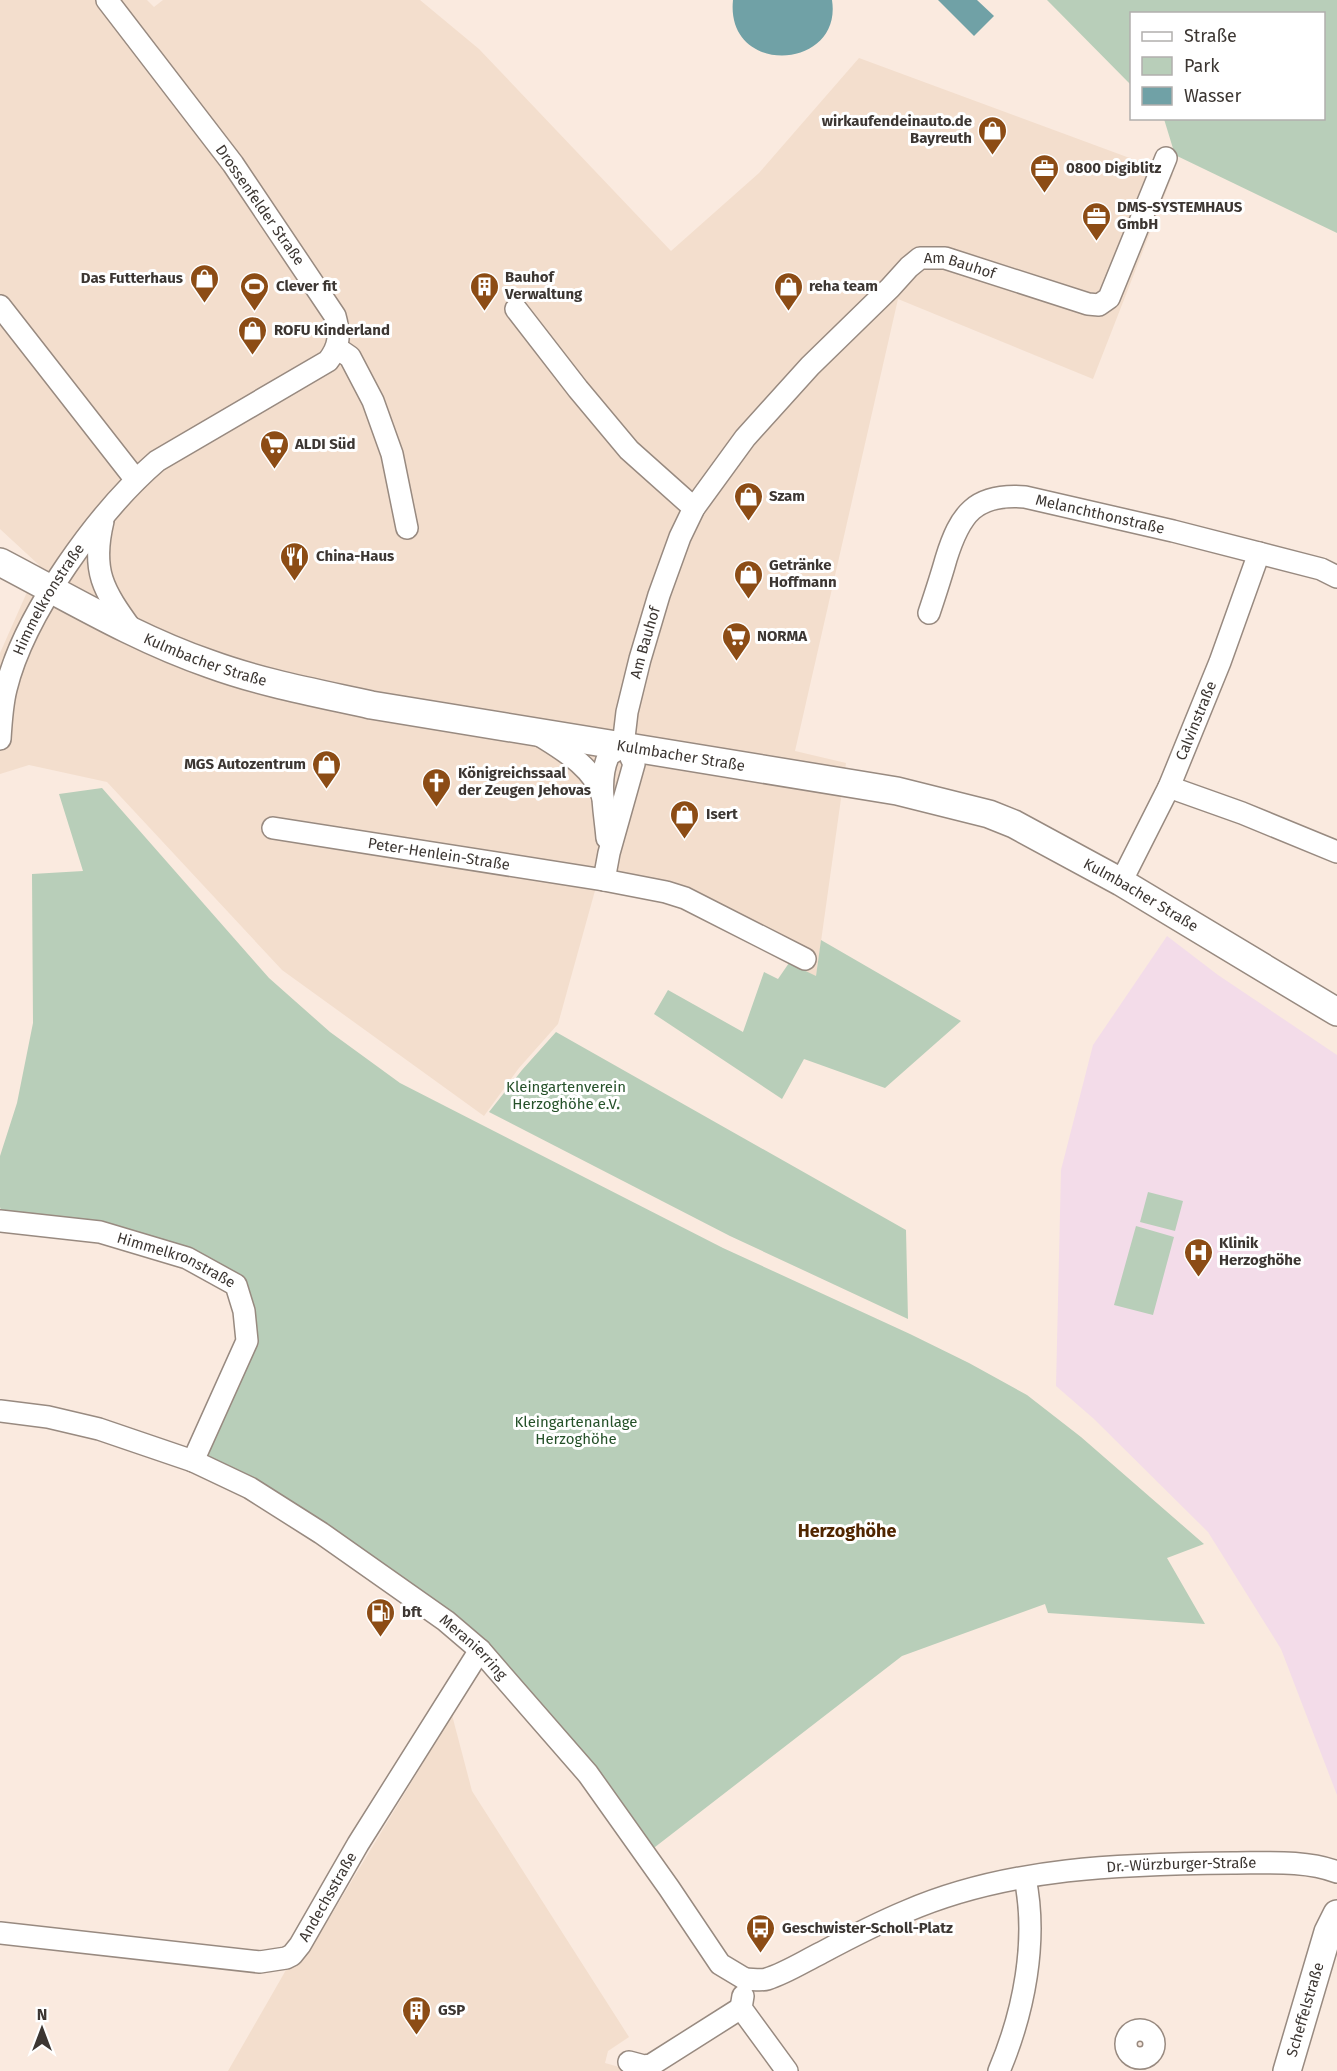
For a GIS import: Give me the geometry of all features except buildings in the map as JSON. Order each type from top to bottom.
[{"type":"main road","name":"Kulmbacher Straße","points":[[0,562],[133,632],[211,665],[293,688],[371,705],[897,791],[960,806],[1014,824],[1121,882],[1337,1012]]},
{"type":"main road","name":"Scheffelstraße","points":[[1287,2071],[1328,1932],[1337,1914]]},
{"type":"street","name":"Drossenfelder Straße","points":[[107,0],[233,164],[324,298],[335,316],[339,331],[337,348]]},
{"type":"street","name":"Am Bauhof","points":[[623,746],[627,712],[640,659],[659,595],[680,537],[694,508],[745,438],[802,374],[920,258],[945,258],[1088,303],[1099,304],[1109,298],[1166,158]]},
{"type":"street","points":[[0,306],[135,480]]},
{"type":"street","points":[[516,309],[629,450],[694,508]]},
{"type":"street","name":"Himmelkronstraße","points":[[1,729],[6,688],[18,654],[51,589],[104,517],[135,480],[157,461],[328,361],[337,348]]},
{"type":"street","points":[[337,348],[350,357],[373,401],[392,454],[406,528]]},
{"type":"street","name":"Melanchthonstraße","points":[[929,613],[961,521],[980,504],[1001,498],[1025,497],[1259,553],[1321,569],[1337,577]]},
{"type":"street","points":[[104,517],[98,548],[99,570],[117,610],[133,632]]},
{"type":"street","name":"Calvinstraße","points":[[1121,882],[1169,787],[1220,662],[1259,553]]},
{"type":"street","points":[[0,687],[1,729]]},
{"type":"street","points":[[536,733],[562,750],[588,772],[598,785],[603,801]]},
{"type":"street","points":[[604,880],[609,853],[634,764],[623,746],[612,751],[606,759],[603,777],[603,801],[609,853]]},
{"type":"street","points":[[1169,787],[1337,852]]},
{"type":"street","name":"Peter-Henlein-Straße","points":[[273,828],[604,880],[666,892],[685,898],[806,959]]},
{"type":"street","name":"Himmelkronstraße","points":[[0,1221],[100,1232],[187,1258],[236,1285],[244,1311],[247,1341],[193,1461]]},
{"type":"street","name":"Meranierring","points":[[0,1411],[48,1417],[99,1429],[193,1461],[250,1488],[321,1533],[446,1621],[480,1650],[588,1774],[720,1964],[745,1979]]},
{"type":"street","name":"Andechsstraße","points":[[0,1933],[252,1962],[271,1961],[292,1955],[358,1844],[480,1650]]},
{"type":"street","name":"Dr.-Würzburger-Straße","points":[[745,1979],[765,1980],[906,1911],[951,1893],[996,1882],[1109,1866],[1178,1863],[1273,1863],[1324,1867],[1337,1872]]},
{"type":"street","points":[[999,2071],[1016,2024],[1029,1955],[1029,1896],[1025,1878]]},
{"type":"street","points":[[745,1979],[741,2008],[787,2071]]},
{"type":"street","points":[[629,2062],[644,2066],[651,2065],[741,2008]]},
{"type":"shaded area","points":[[0,0],[147,0],[154,7],[163,0],[420,0],[479,49],[671,251],[759,173],[859,58],[1173,174],[1093,379],[898,299],[795,751],[846,763],[816,977],[665,900],[596,887],[558,1024],[519,1068],[484,1116],[282,970],[107,782],[29,765],[0,774],[0,653],[39,565],[0,529]]},
{"type":"shaded area","name":"Klinik Herzoghöhe","points":[[1167,936],[1218,975],[1337,1055],[1337,1795],[1281,1649],[1208,1532],[1094,1419],[1056,1386],[1061,1170],[1093,1045]]},
{"type":"shaded area","points":[[452,1715],[472,1791],[629,2037],[608,2051],[605,2063],[623,2068],[622,2071],[228,2071],[290,1963],[307,1955]]},
{"type":"green space","points":[[1047,0],[1337,0],[1337,233],[1175,155],[1164,120],[1325,120],[1325,12],[1130,12],[1130,84]]},
{"type":"green space","name":"Kleingartenanlage Herzoghöhe","points":[[102,788],[269,978],[330,1032],[400,1083],[723,1248],[910,1334],[1027,1395],[1081,1437],[1204,1544],[1167,1558],[1205,1624],[1048,1613],[1045,1604],[902,1656],[646,1854],[480,1650],[193,1461],[247,1341],[236,1285],[187,1258],[4,1222],[0,1207],[0,1156],[17,1103],[33,1023],[32,874],[83,871],[59,794]]},
{"type":"green space","points":[[821,940],[961,1021],[885,1088],[804,1059],[782,1099],[654,1014],[668,990],[743,1032],[764,972],[778,979],[789,963],[816,976]]},
{"type":"green space","name":"Kleingartenverein Herzoghöhe e.V.","points":[[556,1032],[906,1230],[908,1319],[730,1236],[489,1112]]},
{"type":"green space","points":[[1148,1192],[1183,1201],[1175,1231],[1140,1222]]},
{"type":"green space","points":[[1136,1226],[1174,1237],[1153,1315],[1114,1305]]},
{"type":"water","points":[[733,0],[832,0],[831,24],[820,41],[803,52],[784,56],[764,53],[747,42],[735,25]]},
{"type":"water","points":[[938,0],[977,0],[994,16],[974,36]]},
{"type":"place","name":"wirkaufendeinauto.de Bayreuth","points":[[993,156]]},
{"type":"place","name":"0800 Digiblitz","points":[[1045,194]]},
{"type":"place","name":"DMS-SYSTEMHAUS GmbH","points":[[1096,242]]},
{"type":"place","name":"Das Futterhaus","points":[[204,304]]},
{"type":"place","name":"Clever fit","points":[[255,312]]},
{"type":"place","name":"Bauhof Verwaltung","points":[[484,312]]},
{"type":"place","name":"reha team","points":[[788,312]]},
{"type":"place","name":"ROFU Kinderland","points":[[253,356]]},
{"type":"place","name":"ALDI Süd","points":[[274,470]]},
{"type":"place","name":"Szam","points":[[748,522]]},
{"type":"place","name":"China-Haus","points":[[295,582]]},
{"type":"place","name":"Getränke Hoffmann","points":[[748,600]]},
{"type":"place","name":"NORMA","points":[[736,662]]},
{"type":"place","name":"MGS Autozentrum","points":[[327,790]]},
{"type":"place","name":"Königreichssaal der Zeugen Jehovas","points":[[437,808]]},
{"type":"place","name":"Isert","points":[[685,840]]},
{"type":"place","name":"Klinik Herzoghöhe","points":[[1198,1278]]},
{"type":"place","name":"bft","points":[[381,1638]]},
{"type":"place","name":"Geschwister-Scholl-Platz","points":[[761,1954]]},
{"type":"place","name":"GSP","points":[[417,2036]]},
{"type":"district","name":"Herzoghöhe","points":[[847,1531]]}]
